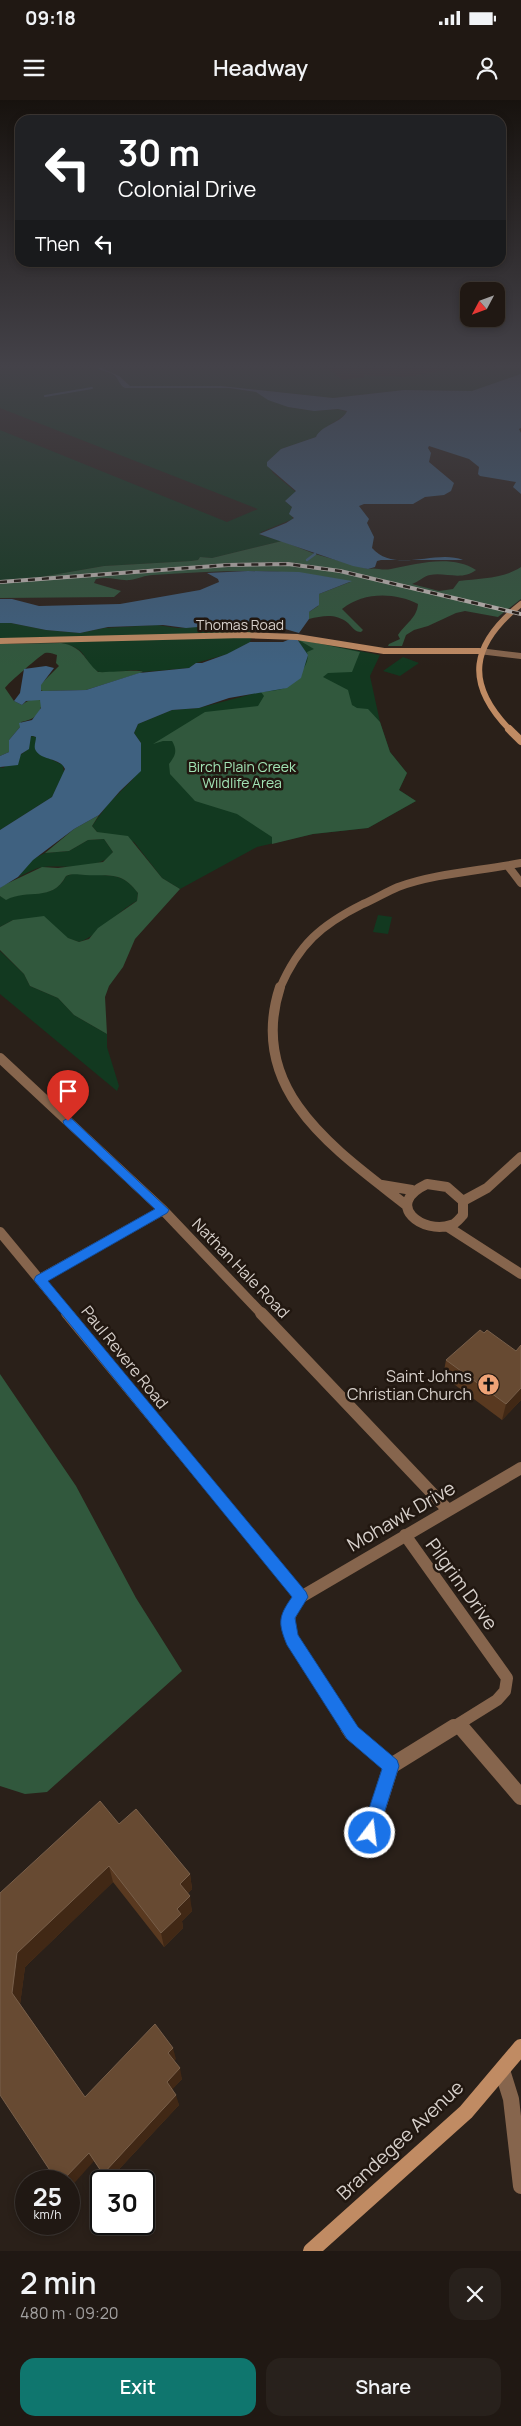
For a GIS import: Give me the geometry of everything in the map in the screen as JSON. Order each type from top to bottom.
[{"type":"main road","points":[[521,604],[499,623],[479,652],[477,660],[478,673],[485,698],[490,707],[521,741]]},
{"type":"main road","name":"Thomas Road","points":[[0,641],[218,635],[294,637],[384,651],[479,652]]},
{"type":"main road","name":"Brandegee Avenue","points":[[311,2251],[466,2112],[512,2058]]},
{"type":"street","points":[[479,652],[521,656]]},
{"type":"street","points":[[406,1205],[338,1152],[311,1125],[294,1102],[283,1075],[271,1025],[279,987],[285,972],[305,943],[323,927],[352,910],[401,886],[521,863]]},
{"type":"street","points":[[508,866],[521,883]]},
{"type":"street","name":"Nathan Hale Road","points":[[0,1058],[163,1210],[448,1510]]},
{"type":"street","points":[[463,1200],[487,1188],[521,1157]]},
{"type":"street","points":[[381,1184],[412,1190],[427,1184],[445,1186],[452,1189],[463,1200],[463,1215],[453,1225],[448,1227],[431,1227],[422,1224],[408,1212],[406,1199],[412,1190]]},
{"type":"street","points":[[40,1280],[163,1210]]},
{"type":"street","points":[[448,1227],[521,1274]]},
{"type":"street","name":"Paul Revere Road","points":[[0,1232],[301,1597]]},
{"type":"street","name":"Mohawk Drive","points":[[301,1597],[521,1468]]},
{"type":"street","name":"Pilgrim Drive","points":[[405,1536],[507,1678],[505,1691],[497,1700],[460,1725]]},
{"type":"street","points":[[301,1597],[287,1616],[288,1629],[292,1640],[352,1733],[391,1766]]},
{"type":"street","points":[[370,1833],[391,1766],[460,1725],[521,1797]]},
{"type":"street","points":[[512,2058],[511,2099],[521,2186]]},
{"type":"green space","points":[[0,465],[87,465],[227,522],[258,509],[147,465],[269,465],[273,473],[296,492],[285,501],[292,507],[290,512],[293,519],[261,532],[260,535],[282,541],[212,558],[200,557],[198,560],[191,561],[104,566],[0,584]]},
{"type":"green space","points":[[282,541],[315,554],[368,569],[388,569],[445,561],[456,562],[476,570],[459,576],[430,575],[412,584],[439,591],[453,589],[459,581],[499,576],[521,567],[521,599],[498,617],[465,611],[456,613],[428,626],[414,630],[406,635],[402,646],[388,646],[400,639],[398,635],[413,617],[418,604],[399,597],[389,596],[369,597],[350,603],[342,609],[363,630],[359,632],[338,618],[324,616],[309,619],[309,612],[318,606],[319,594],[350,582],[301,574],[227,571],[150,575],[130,580],[100,578],[96,579],[94,583],[121,591],[114,597],[0,598],[0,584],[104,566],[191,561],[198,560],[200,557],[212,558]]},
{"type":"green space","points":[[0,623],[80,633],[104,628],[157,625],[177,628],[227,625],[253,631],[250,642],[228,654],[196,663],[189,668],[104,673],[93,668],[79,650],[61,643],[41,641],[0,644]]},
{"type":"green space","name":"Birch Plain Creek Wildlife Area","points":[[297,639],[360,652],[352,672],[328,673],[323,677],[348,690],[352,705],[357,708],[368,709],[380,722],[390,752],[407,773],[399,790],[416,801],[368,828],[313,834],[272,844],[272,837],[237,814],[195,801],[170,774],[169,764],[175,751],[172,741],[153,744],[205,712],[258,706],[264,696],[261,692],[285,688],[298,677],[305,667],[307,652],[314,649]]},
{"type":"green space","name":"Birch Plain Creek Wildlife Area","points":[[297,641],[308,641],[380,655],[370,676],[380,722],[390,752],[407,773],[399,790],[416,801],[368,828],[313,834],[257,847],[180,889],[162,878],[134,842],[97,832],[92,826],[108,804],[133,779],[141,743],[134,733],[138,724],[172,710],[199,708],[252,694],[299,646]]},
{"type":"green space","points":[[61,643],[74,647],[98,672],[143,672],[86,690],[43,691],[40,690],[40,685],[59,666],[56,663],[57,655],[45,653],[5,688],[14,701],[22,705],[31,700],[42,701],[36,716],[21,722],[20,727],[9,740],[9,752],[0,756],[0,644]]},
{"type":"green space","points":[[403,657],[419,663],[400,676],[383,671]]},
{"type":"green space","points":[[31,736],[36,737],[38,753],[63,765],[64,773],[52,797],[0,830],[0,767],[3,768],[27,750]]},
{"type":"green space","points":[[99,815],[92,826],[97,832],[128,836],[162,878],[180,889],[135,939],[123,967],[109,986],[105,997],[107,1034],[74,1015],[58,998],[30,986],[24,974],[0,950],[0,927],[13,920],[44,916],[68,938],[79,942],[89,939],[98,928],[137,901],[138,893],[132,886],[121,878],[108,875],[71,875],[66,876],[60,884],[47,892],[23,895],[6,900],[0,896],[0,888],[4,885],[42,867],[58,868],[103,862],[113,852],[104,839],[88,840],[69,851],[45,853],[74,829]]},
{"type":"green space","points":[[104,839],[113,852],[99,862],[81,866],[43,867],[18,877],[33,859],[45,853],[69,851],[88,840]]},
{"type":"green space","points":[[75,873],[117,877],[124,880],[138,893],[137,901],[93,935],[79,942],[13,920],[0,927],[0,896],[6,899],[23,894],[47,892],[61,884],[66,876]]},
{"type":"green space","points":[[378,915],[392,917],[388,934],[373,932]]},
{"type":"green space","points":[[0,951],[24,974],[30,986],[58,998],[74,1015],[107,1034],[107,1047],[119,1086],[117,1091],[0,994]]},
{"type":"green space","points":[[0,1374],[76,1486],[136,1598],[182,1671],[47,1792],[25,1794],[0,1786]]},
{"type":"water","points":[[433,465],[454,483],[451,491],[444,495],[425,497],[413,504],[364,504],[359,506],[369,519],[367,523],[374,537],[372,548],[381,556],[400,560],[377,561],[375,567],[368,569],[353,566],[259,534],[294,518],[289,514],[292,507],[285,501],[296,491],[267,466]]},
{"type":"water","points":[[477,465],[521,465],[521,494],[513,487],[516,482],[480,476],[478,474],[479,467]]},
{"type":"water","points":[[452,557],[463,560],[409,560]]},
{"type":"water","points":[[248,571],[299,572],[352,581],[319,594],[319,605],[309,612],[309,619],[299,633],[285,629],[253,631],[222,625],[186,628],[163,625],[108,627],[80,633],[0,623],[0,599],[12,599],[39,606],[120,604],[200,590],[219,582],[218,579],[207,573]]},
{"type":"water","points":[[297,639],[308,655],[301,678],[287,688],[229,698],[199,708],[172,710],[138,724],[134,733],[141,743],[141,771],[99,815],[74,829],[33,860],[18,877],[0,888],[0,830],[52,797],[65,769],[59,762],[41,756],[38,753],[35,749],[36,737],[33,736],[31,736],[29,749],[21,754],[18,765],[0,767],[0,756],[9,752],[9,740],[20,727],[19,723],[32,720],[41,708],[40,700],[26,701],[22,705],[14,701],[20,693],[24,669],[46,666],[54,668],[41,685],[41,691],[86,690],[139,673],[189,668],[196,663],[202,663],[227,654],[250,642],[283,642]]},
{"type":"building","name":"Saint Johns Christian Church","points":[[480,1330],[484,1333],[487,1330],[516,1351],[521,1345],[521,1388],[506,1404],[446,1360]]},
{"type":"building","points":[[100,1801],[119,1824],[136,1809],[190,1874],[180,1884],[190,1896],[177,1909],[181,1914],[161,1933],[109,1866],[17,1953],[12,1993],[85,2097],[155,2024],[173,2048],[168,2053],[180,2068],[167,2082],[176,2095],[107,2170],[100,2170],[89,2153],[73,2170],[50,2170],[0,2095],[0,1893]]},
{"type":"waterway","points":[[307,560],[315,554]]},
{"type":"railway","points":[[0,582],[228,565],[288,564],[340,571],[521,614]]},
{"type":"place","name":"Saint Johns Christian Church","points":[[488,1385]]},
{"type":"route","points":[[68,1121],[163,1210],[40,1280],[301,1597],[287,1616],[288,1629],[292,1640],[352,1733],[391,1766],[379,1799],[370,1833]]}]
